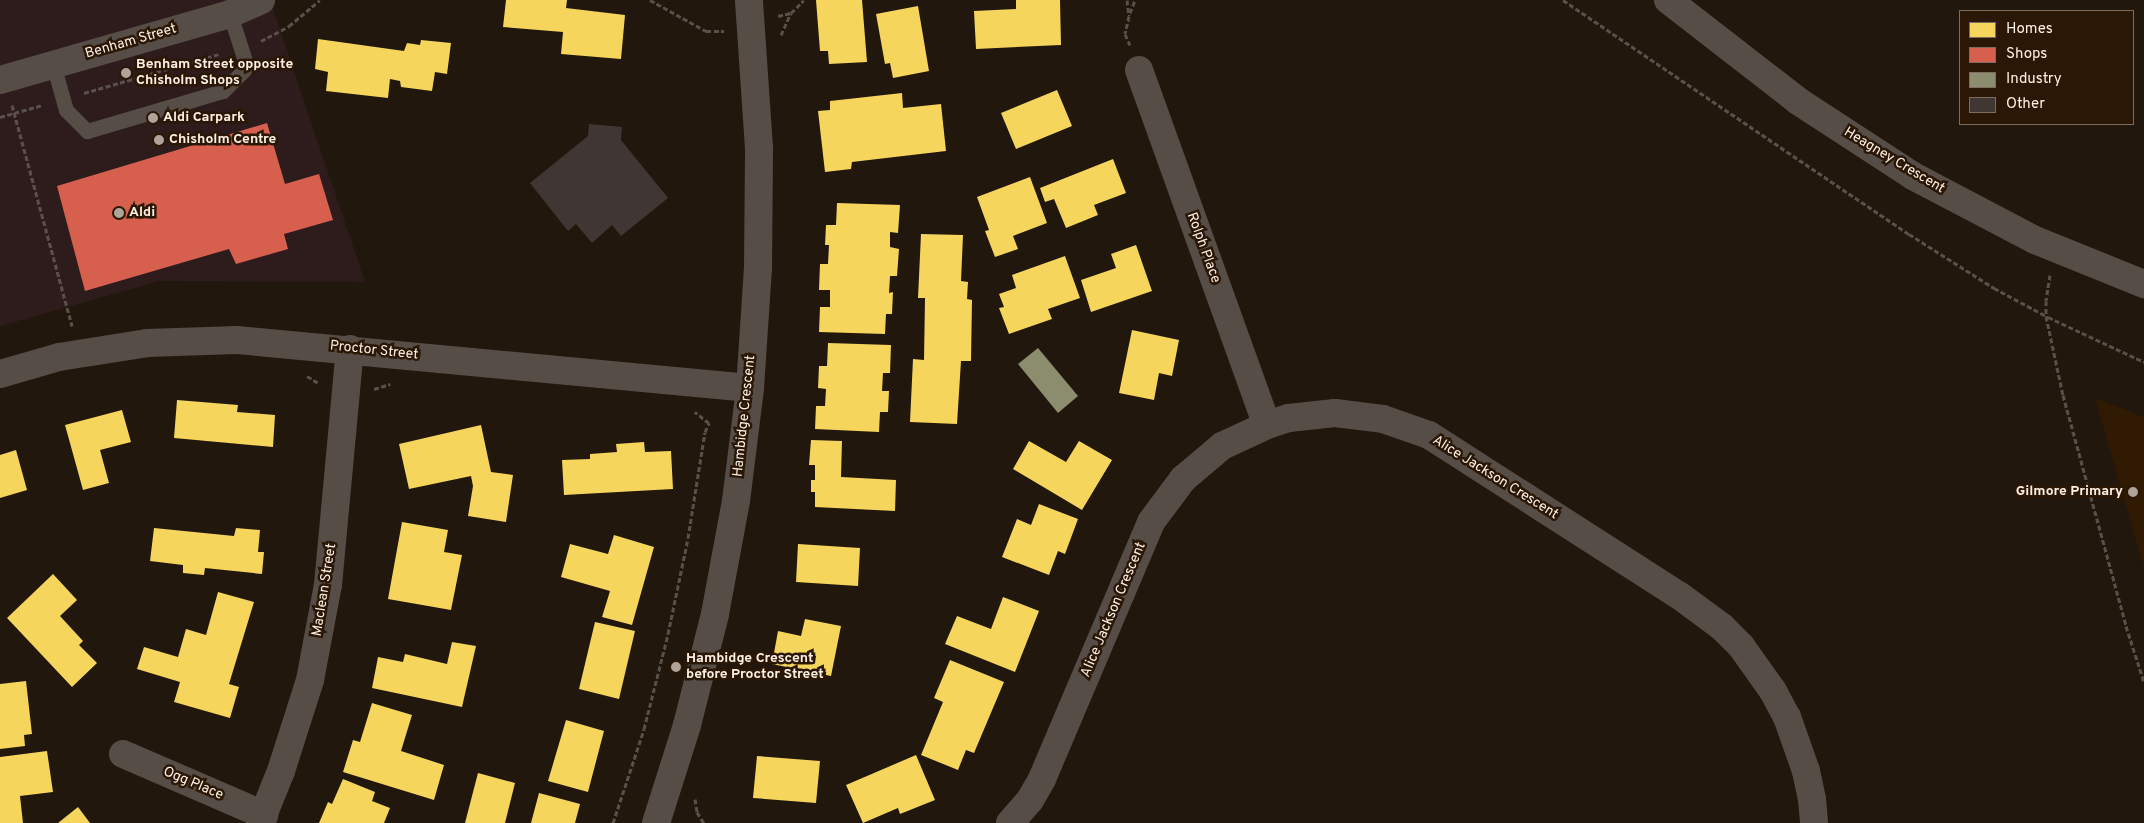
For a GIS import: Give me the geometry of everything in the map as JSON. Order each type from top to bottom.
[{"type":"street","name":"Benham Street","points":[[2,79],[230,14],[261,0]]},
{"type":"street","name":"Hambidge Crescent","points":[[656,823],[687,725],[715,614],[736,501],[750,388],[758,268],[758,148],[749,0]]},
{"type":"street","name":"Heagney Crescent","points":[[1668,0],[1798,101],[1913,176],[2035,240],[2144,284]]},
{"type":"street","name":"Rolph Place","points":[[1139,70],[1267,425]]},
{"type":"street","name":"Proctor Street","points":[[0,374],[59,357],[147,343],[237,340],[350,349],[750,388]]},
{"type":"street","name":"Maclean Street","points":[[262,819],[281,771],[310,680],[328,585],[350,349]]},
{"type":"street","name":"Alice Jackson Crescent","points":[[1010,823],[1030,800],[1042,780],[1151,522],[1183,479],[1222,446],[1267,425],[1289,418],[1335,413],[1383,419],[1429,436],[1680,596],[1722,627],[1741,646],[1774,692],[1787,717],[1806,771],[1812,799],[1814,823]]},
{"type":"street","name":"Ogg Place","points":[[123,754],[262,819]]},
{"type":"lane","points":[[53,64],[66,110],[87,131],[223,91],[247,67],[230,14]]},
{"type":"path","points":[[0,118],[257,43],[289,26],[320,0]]},
{"type":"path","points":[[650,0],[706,31],[726,30],[726,40]]},
{"type":"path","points":[[791,13],[804,0]]},
{"type":"path","points":[[1127,0],[1129,15]]},
{"type":"path","points":[[1135,0],[1129,15],[1125,34],[1139,70]]},
{"type":"path","points":[[1563,0],[1909,234],[1994,288],[2046,316],[2144,362]]},
{"type":"path","points":[[2,79],[14,113],[80,354]]},
{"type":"path","points":[[2062,251],[2050,277],[2046,301],[2046,316],[2063,394],[2126,626],[2144,682]]},
{"type":"path","points":[[304,373],[315,383]]},
{"type":"path","points":[[379,389],[400,381]]},
{"type":"path","points":[[613,823],[644,729],[668,634],[688,538],[705,432],[709,423],[693,410]]},
{"type":"shaded area","name":"Chisholm Centre","points":[[0,0],[270,0],[365,282],[159,281],[0,326]]},
{"type":"shaded area","name":"Gilmore Primary","points":[[2095,398],[2144,417],[2144,567]]},
{"type":"building: Homes","points":[[506,0],[567,0],[566,8],[625,15],[621,59],[561,54],[563,32],[503,27]]},
{"type":"building: Homes","points":[[816,0],[862,0],[867,62],[829,64],[828,51],[820,51]]},
{"type":"building: Homes","points":[[1016,0],[1060,0],[1061,45],[976,49],[974,11],[1016,9]]},
{"type":"building: Homes","points":[[918,6],[929,71],[893,78],[890,63],[885,64],[876,14]]},
{"type":"building: Homes","points":[[318,39],[404,51],[407,43],[420,45],[421,40],[451,43],[447,74],[435,72],[432,91],[401,87],[400,81],[390,79],[388,98],[326,91],[328,72],[315,69]]},
{"type":"building: Homes","points":[[1057,90],[1072,126],[1016,149],[1001,113]]},
{"type":"building: Homes","points":[[902,93],[903,108],[941,104],[946,151],[852,162],[851,169],[825,172],[818,111],[830,110],[830,101]]},
{"type":"building: Homes","points":[[1113,159],[1126,193],[1094,205],[1098,215],[1066,228],[1054,199],[1045,202],[1040,188]]},
{"type":"building: Homes","points":[[1030,177],[1047,223],[1013,236],[1018,249],[995,257],[985,231],[989,230],[977,197]]},
{"type":"building: Homes","points":[[837,203],[900,205],[898,233],[890,232],[890,247],[899,249],[897,276],[890,276],[889,293],[893,292],[892,314],[886,314],[885,334],[819,332],[820,307],[830,307],[830,290],[819,290],[820,264],[828,264],[829,245],[825,245],[826,225],[836,225]]},
{"type":"building: Homes","points":[[921,234],[963,235],[961,281],[968,282],[967,299],[972,300],[971,361],[961,361],[957,424],[910,422],[913,359],[924,360],[925,298],[918,298]]},
{"type":"building: Homes","points":[[1136,245],[1152,291],[1091,312],[1081,280],[1116,268],[1111,254]]},
{"type":"building: Homes","points":[[1065,256],[1080,298],[1048,309],[1052,319],[1009,334],[999,308],[1004,307],[999,294],[1016,288],[1012,275]]},
{"type":"building: Homes","points":[[1132,330],[1179,340],[1172,376],[1159,373],[1154,400],[1119,393]]},
{"type":"building: Homes","points":[[828,343],[891,345],[890,373],[883,373],[882,391],[889,391],[888,412],[880,412],[879,432],[815,429],[816,406],[825,406],[826,389],[818,388],[819,366],[827,366]]},
{"type":"building: Homes","points":[[177,400],[238,405],[237,412],[275,415],[273,447],[174,438]]},
{"type":"building: Homes","points":[[122,410],[131,442],[100,450],[109,483],[83,490],[65,425]]},
{"type":"building: Homes","points":[[481,425],[491,472],[513,475],[506,522],[468,516],[473,486],[471,476],[409,489],[399,444]]},
{"type":"building: Homes","points":[[811,440],[842,441],[841,477],[896,480],[895,511],[815,507],[815,492],[811,492],[811,480],[815,480],[815,465],[809,465]]},
{"type":"building: Homes","points":[[1029,441],[1066,462],[1079,441],[1112,460],[1082,510],[1013,469]]},
{"type":"building: Homes","points":[[644,442],[645,452],[671,451],[673,489],[564,495],[562,460],[590,459],[590,454],[617,452],[616,444]]},
{"type":"building: Homes","points":[[16,450],[27,490],[0,498],[0,455]]},
{"type":"building: Homes","points":[[1039,504],[1078,519],[1065,554],[1058,551],[1049,575],[1002,557],[1017,519],[1031,525]]},
{"type":"building: Homes","points":[[402,522],[448,530],[444,552],[462,555],[451,610],[388,599]]},
{"type":"building: Homes","points":[[154,528],[234,536],[236,528],[260,530],[258,552],[264,552],[262,574],[205,568],[204,575],[183,573],[183,565],[150,561]]},
{"type":"building: Homes","points":[[614,535],[654,547],[632,625],[602,617],[610,591],[561,577],[570,544],[608,554]]},
{"type":"building: Homes","points":[[798,544],[860,548],[858,586],[796,582]]},
{"type":"building: Homes","points":[[53,574],[77,600],[60,616],[83,641],[79,645],[97,663],[72,687],[7,618]]},
{"type":"building: Homes","points":[[218,592],[254,602],[229,684],[239,687],[230,718],[174,702],[180,682],[137,669],[144,647],[178,657],[186,629],[206,635]]},
{"type":"building: Homes","points":[[1003,597],[1039,611],[1015,672],[945,644],[957,616],[991,629]]},
{"type":"building: Homes","points":[[805,619],[841,626],[831,676],[772,664],[778,631],[801,636]]},
{"type":"building: Homes","points":[[595,622],[635,631],[619,699],[579,689]]},
{"type":"building: Homes","points":[[452,642],[476,646],[462,707],[372,688],[378,657],[403,662],[405,654],[447,664]]},
{"type":"building: Homes","points":[[950,660],[1004,682],[974,753],[966,750],[958,770],[921,755],[943,702],[934,698]]},
{"type":"building: Homes","points":[[26,681],[32,734],[24,735],[25,746],[0,749],[0,684]]},
{"type":"building: Homes","points":[[372,703],[412,715],[401,751],[444,765],[434,800],[343,772],[353,740],[360,742]]},
{"type":"building: Homes","points":[[566,720],[604,731],[588,792],[548,781]]},
{"type":"building: Homes","points":[[47,751],[53,792],[20,796],[23,823],[0,823],[0,757]]},
{"type":"building: Homes","points":[[916,755],[935,800],[900,814],[898,808],[863,823],[846,785]]},
{"type":"building: Homes","points":[[757,756],[820,761],[816,803],[753,798]]},
{"type":"building: Homes","points":[[478,773],[515,783],[505,823],[465,823]]},
{"type":"building: Homes","points":[[343,779],[375,792],[372,801],[390,808],[384,823],[319,823],[328,802],[332,804]]},
{"type":"building: Homes","points":[[539,793],[580,804],[575,823],[531,823]]},
{"type":"building: Homes","points":[[78,807],[90,823],[58,823]]},
{"type":"building: Shops","points":[[267,123],[285,184],[319,174],[333,220],[284,234],[288,249],[236,264],[229,249],[85,291],[57,186]]},
{"type":"building: Industry","points":[[1038,348],[1078,396],[1058,413],[1018,364]]},
{"type":"building: Other","points":[[589,124],[622,127],[621,140],[668,198],[621,236],[612,225],[592,243],[576,224],[568,231],[530,183],[588,136]]},
{"type":"place","name":"Benham Street opposite Chisholm Shops","points":[[126,73]]},
{"type":"place","name":"Aldi Carpark","points":[[153,118]]},
{"type":"place","name":"Chisholm Centre","points":[[159,140]]},
{"type":"place","name":"Aldi","points":[[119,213]]},
{"type":"place","name":"Gilmore Primary","points":[[2133,492]]},
{"type":"place","name":"Hambidge Crescent before Proctor Street","points":[[676,667]]}]
